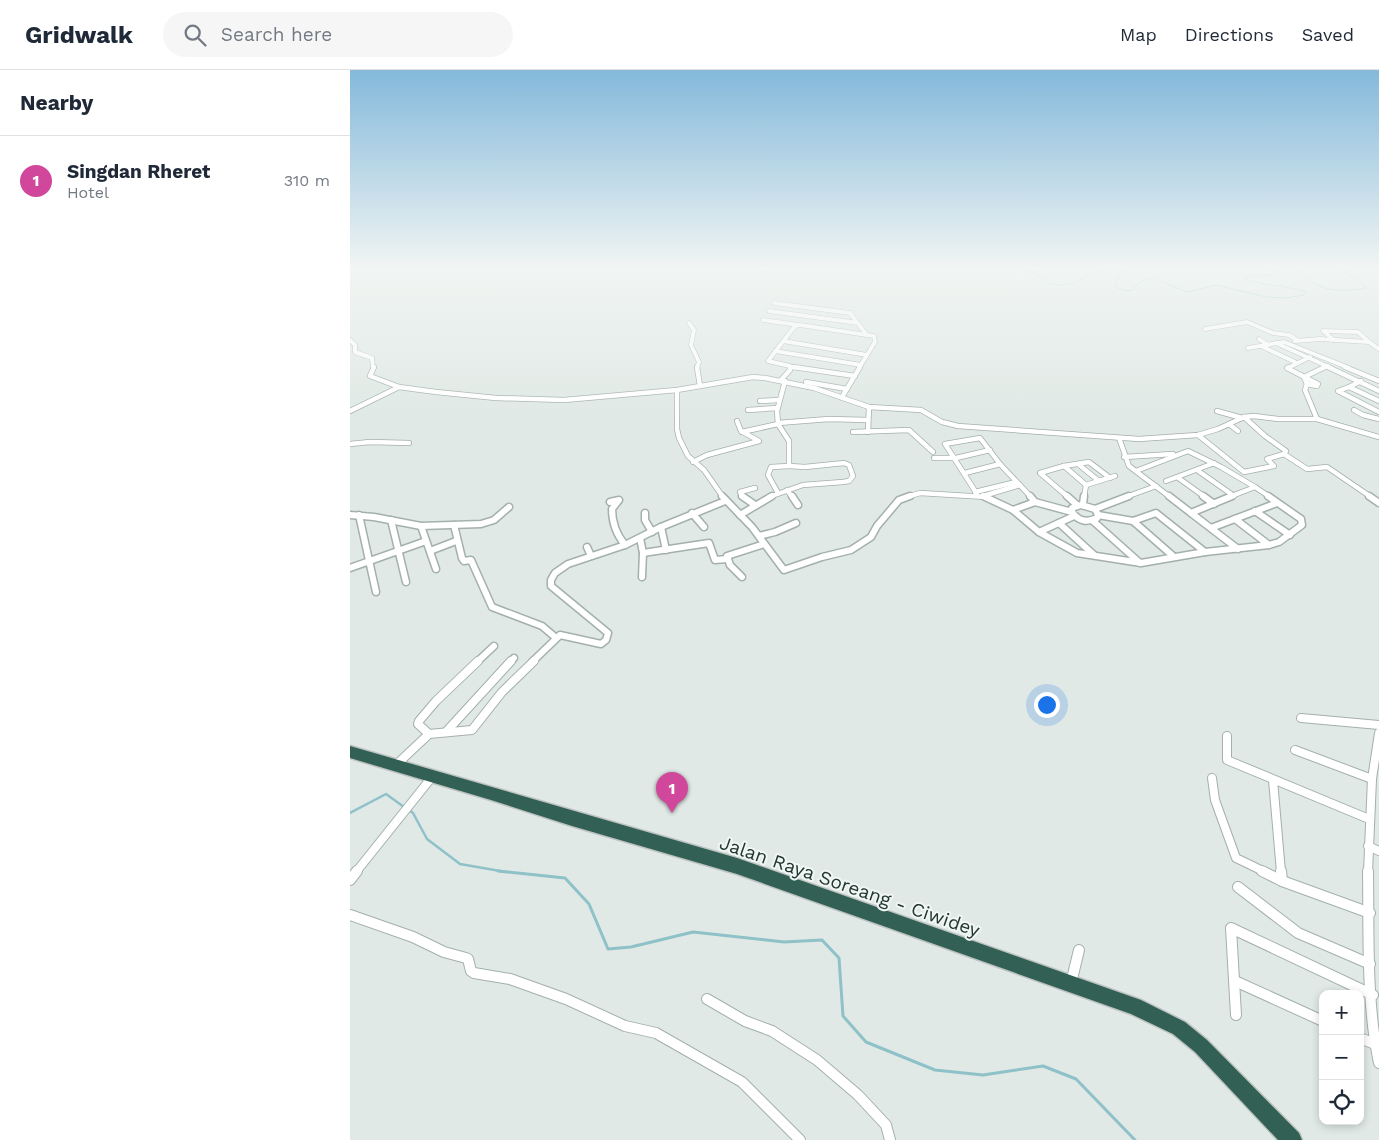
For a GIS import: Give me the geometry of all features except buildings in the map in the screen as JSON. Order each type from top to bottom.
[{"type":"highway","name":"Jalan Raya Soreang - Ciwidey","points":[[350,752],[738,866],[1135,1006],[1178,1028],[1201,1046],[1292,1140]]},
{"type":"street","points":[[801,317],[768,361],[791,367],[855,376]]},
{"type":"street","points":[[809,317],[858,324]]},
{"type":"street","points":[[853,317],[866,334]]},
{"type":"street","points":[[763,320],[874,336],[876,339],[842,397]]},
{"type":"street","points":[[1205,329],[1247,322],[1273,333],[1289,335],[1297,340]]},
{"type":"street","points":[[689,323],[694,330],[692,345],[699,362],[697,368],[700,386]]},
{"type":"street","points":[[1334,341],[1323,331],[1358,332],[1379,349]]},
{"type":"street","points":[[1260,339],[1268,345]]},
{"type":"street","points":[[1290,344],[1297,340],[1320,339],[1369,342]]},
{"type":"street","points":[[350,340],[355,345],[355,352],[367,355],[374,360],[370,376],[399,387],[436,392],[523,399],[586,399],[676,390],[753,377],[847,389]]},
{"type":"street","points":[[782,341],[868,354]]},
{"type":"street","points":[[1248,348],[1282,342],[1290,344],[1379,381]]},
{"type":"street","points":[[1276,343],[1379,391]]},
{"type":"street","points":[[1261,346],[1295,362]]},
{"type":"street","points":[[775,351],[861,365]]},
{"type":"street","points":[[1307,384],[1319,385],[1287,368],[1295,362],[1316,355]]},
{"type":"street","points":[[1304,377],[1337,362]]},
{"type":"street","points":[[789,466],[788,441],[778,423],[777,408],[783,380],[791,367]]},
{"type":"street","points":[[1379,373],[1338,392],[1379,412]]},
{"type":"street","points":[[1304,377],[1307,384],[1305,390],[1317,419]]},
{"type":"street","points":[[783,380],[814,388],[869,407],[920,410],[942,422],[958,426],[1119,438],[1198,435],[1243,418],[1254,416],[1275,419],[1317,419],[1379,437]]},
{"type":"street","points":[[350,411],[399,387]]},
{"type":"street","points":[[1349,387],[1379,401]]},
{"type":"street","points":[[676,390],[679,438],[693,462],[704,470],[725,501],[759,536],[780,567],[787,570],[822,557],[851,550],[862,544],[871,537],[877,526],[901,498],[920,493],[978,494],[1018,483]]},
{"type":"street","points":[[760,400],[778,400]]},
{"type":"street","points":[[868,432],[869,407]]},
{"type":"street","points":[[748,410],[777,408]]},
{"type":"street","points":[[1354,410],[1379,419]]},
{"type":"street","points":[[1217,411],[1243,418],[1285,450],[1284,454]]},
{"type":"street","points":[[742,432],[778,423],[828,419],[868,420]]},
{"type":"street","points":[[693,462],[707,455],[759,441],[742,432],[737,421]]},
{"type":"street","points":[[1230,424],[1238,431]]},
{"type":"street","points":[[853,432],[909,430],[933,452]]},
{"type":"street","points":[[1198,435],[1244,472],[1274,466],[1267,459],[1284,454]]},
{"type":"street","points":[[1136,471],[1188,451],[1214,463],[1255,488],[1301,519],[1303,523],[1290,535],[1279,542],[1269,545],[1172,556],[1141,563],[1077,553],[1039,532],[1013,510],[978,494],[945,444],[978,437],[1035,502],[1073,514],[1083,521],[1093,521],[1141,563]]},
{"type":"street","points":[[1119,438],[1124,457],[1129,466],[1192,512],[1238,549]]},
{"type":"street","points":[[350,444],[370,442],[409,443]]},
{"type":"street","points":[[934,458],[956,458],[990,450]]},
{"type":"street","points":[[1124,457],[1179,454]]},
{"type":"street","points":[[1284,454],[1306,469],[1326,466],[1330,468],[1379,503]]},
{"type":"street","points":[[1076,505],[1040,474],[1064,466],[1090,462],[1113,477],[1086,485]]},
{"type":"street","points":[[740,515],[778,493],[802,485],[848,482],[852,476],[849,465],[844,463],[805,467],[771,467],[768,473],[770,481],[778,493]]},
{"type":"street","points":[[1166,481],[1214,463]]},
{"type":"street","points":[[965,473],[1000,464]]},
{"type":"street","points":[[1078,464],[1099,481]]},
{"type":"street","points":[[1064,466],[1086,485]]},
{"type":"street","points":[[1197,470],[1234,496]]},
{"type":"street","points":[[1177,477],[1214,504]]},
{"type":"street","points":[[978,494],[1018,483]]},
{"type":"street","points":[[1083,504],[1086,485]]},
{"type":"street","points":[[1095,509],[1156,486]]},
{"type":"street","points":[[755,488],[740,492],[744,498],[755,505]]},
{"type":"street","points":[[1192,512],[1255,488]]},
{"type":"street","points":[[788,490],[798,505]]},
{"type":"street","points":[[610,502],[619,500],[612,509],[613,525],[615,532],[625,545]]},
{"type":"street","points":[[396,765],[429,734],[469,731],[475,728],[502,692],[555,637],[563,634],[600,644],[606,640],[608,633],[553,588],[551,583],[555,573],[568,564],[625,545],[692,513],[725,501]]},
{"type":"street","points":[[1013,510],[1035,502]]},
{"type":"street","points":[[1211,528],[1277,503]]},
{"type":"street","points":[[1073,514],[1072,508],[1083,504],[1095,509],[1098,515]]},
{"type":"street","points":[[350,516],[359,515],[421,526],[454,525],[488,522],[494,520],[510,507]]},
{"type":"street","points":[[1255,511],[1290,535]]},
{"type":"street","points":[[645,513],[645,520],[652,532]]},
{"type":"street","points":[[692,513],[704,527]]},
{"type":"street","points":[[1098,515],[1133,521],[1154,513],[1158,514],[1205,552]]},
{"type":"street","points":[[1039,532],[1073,514]]},
{"type":"street","points":[[359,515],[376,592]]},
{"type":"street","points":[[1093,521],[1098,515]]},
{"type":"street","points":[[391,520],[406,582]]},
{"type":"street","points":[[1234,520],[1269,545]]},
{"type":"street","points":[[1133,521],[1172,556]]},
{"type":"street","points":[[759,536],[776,532],[796,523]]},
{"type":"street","points":[[1059,523],[1095,556]]},
{"type":"street","points":[[454,525],[456,541],[463,560],[471,560],[492,607],[542,626],[555,637]]},
{"type":"street","points":[[421,526],[436,569]]},
{"type":"street","points":[[661,527],[666,550]]},
{"type":"street","points":[[640,538],[643,553],[642,577]]},
{"type":"street","points":[[350,568],[426,541]]},
{"type":"street","points":[[430,551],[456,541]]},
{"type":"street","points":[[643,553],[709,543],[715,560],[727,559],[727,556],[764,544]]},
{"type":"street","points":[[588,547],[591,556]]},
{"type":"street","points":[[727,559],[742,577]]},
{"type":"street","points":[[429,734],[418,724],[419,721],[436,701],[494,646]]},
{"type":"street","points":[[446,732],[514,658]]},
{"type":"street","points":[[1301,718],[1379,725]]},
{"type":"street","points":[[1379,733],[1372,779],[1368,846],[1370,964],[1376,1013],[1375,1044],[1379,1063]]},
{"type":"street","points":[[1227,736],[1227,760],[1369,818]]},
{"type":"street","points":[[1295,750],[1372,779]]},
{"type":"street","points":[[350,880],[432,777]]},
{"type":"street","points":[[1212,778],[1215,800],[1236,858],[1282,881],[1370,913]]},
{"type":"street","points":[[1273,780],[1282,881]]},
{"type":"street","points":[[1368,846],[1379,850]]},
{"type":"street","points":[[1238,887],[1298,933],[1370,964]]},
{"type":"street","points":[[350,915],[413,937],[444,952],[466,958],[468,959],[471,972],[510,979],[566,999],[625,1026],[656,1033],[742,1082],[800,1140]]},
{"type":"street","points":[[1236,1015],[1231,928],[1373,995]]},
{"type":"street","points":[[1072,983],[1079,950]]},
{"type":"street","points":[[1235,981],[1319,1019]]},
{"type":"street","points":[[707,999],[745,1021],[772,1031],[817,1060],[858,1095],[886,1126],[890,1140]]},
{"type":"street","points":[[1364,1040],[1375,1044]]},
{"type":"waterway","points":[[350,813],[386,794],[404,807]]},
{"type":"waterway","points":[[408,809],[413,813],[427,839],[460,864],[504,872]]},
{"type":"waterway","points":[[498,871],[504,872]]},
{"type":"waterway","points":[[504,872],[565,878],[589,904],[608,949],[631,947],[693,932],[784,942],[822,940],[839,958],[843,1016],[866,1042],[935,1070],[983,1075],[1043,1066],[1076,1079],[1135,1140]]},
{"type":"place","name":"Singdan Rheret","points":[[672,813]]}]
